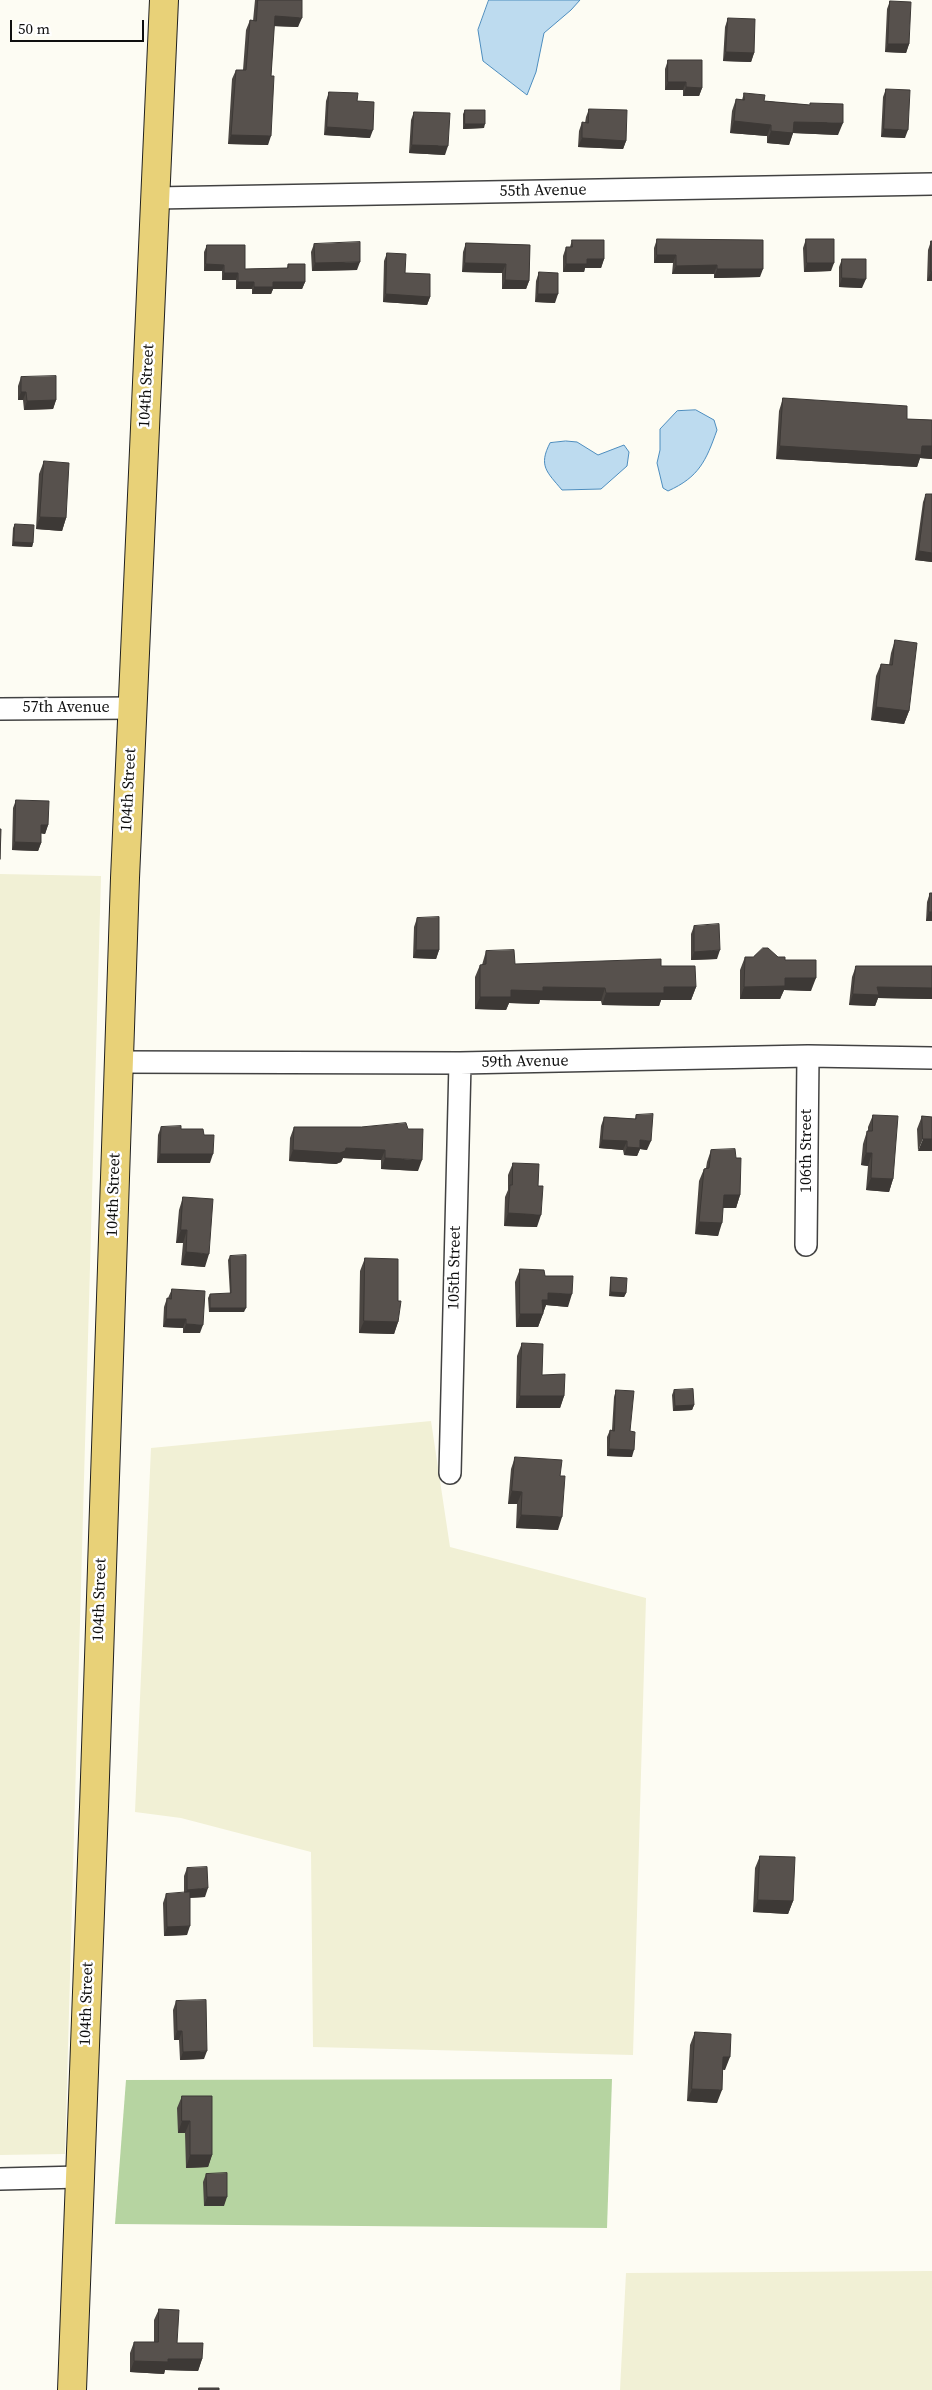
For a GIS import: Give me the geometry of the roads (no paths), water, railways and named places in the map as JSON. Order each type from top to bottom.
[{"type":"main road","name":"104th Street","points":[[72,2390],[118,1062],[164,0]]},
{"type":"street","name":"55th Avenue","points":[[155,198],[932,184]]},
{"type":"street","name":"57th Avenue","points":[[0,709],[133,708]]},
{"type":"street","name":"59th Avenue","points":[[118,1062],[460,1063],[808,1056],[932,1058]]},
{"type":"street","name":"106th Street","points":[[806,1246],[808,1056]]},
{"type":"street","name":"105th Street","points":[[450,1473],[460,1063]]},
{"type":"street","points":[[0,2178],[80,2177]]},
{"type":"water","points":[[489,0],[580,0],[544,33],[536,72],[527,95],[483,61],[478,30]]},
{"type":"water","points":[[696,410],[714,420],[717,430],[700,467],[679,486],[668,491],[663,488],[657,463],[660,450],[660,429],[677,411]]},
{"type":"water","points":[[577,442],[598,455],[624,445],[629,452],[627,466],[601,489],[562,490],[548,473],[545,458],[550,443]]}]
